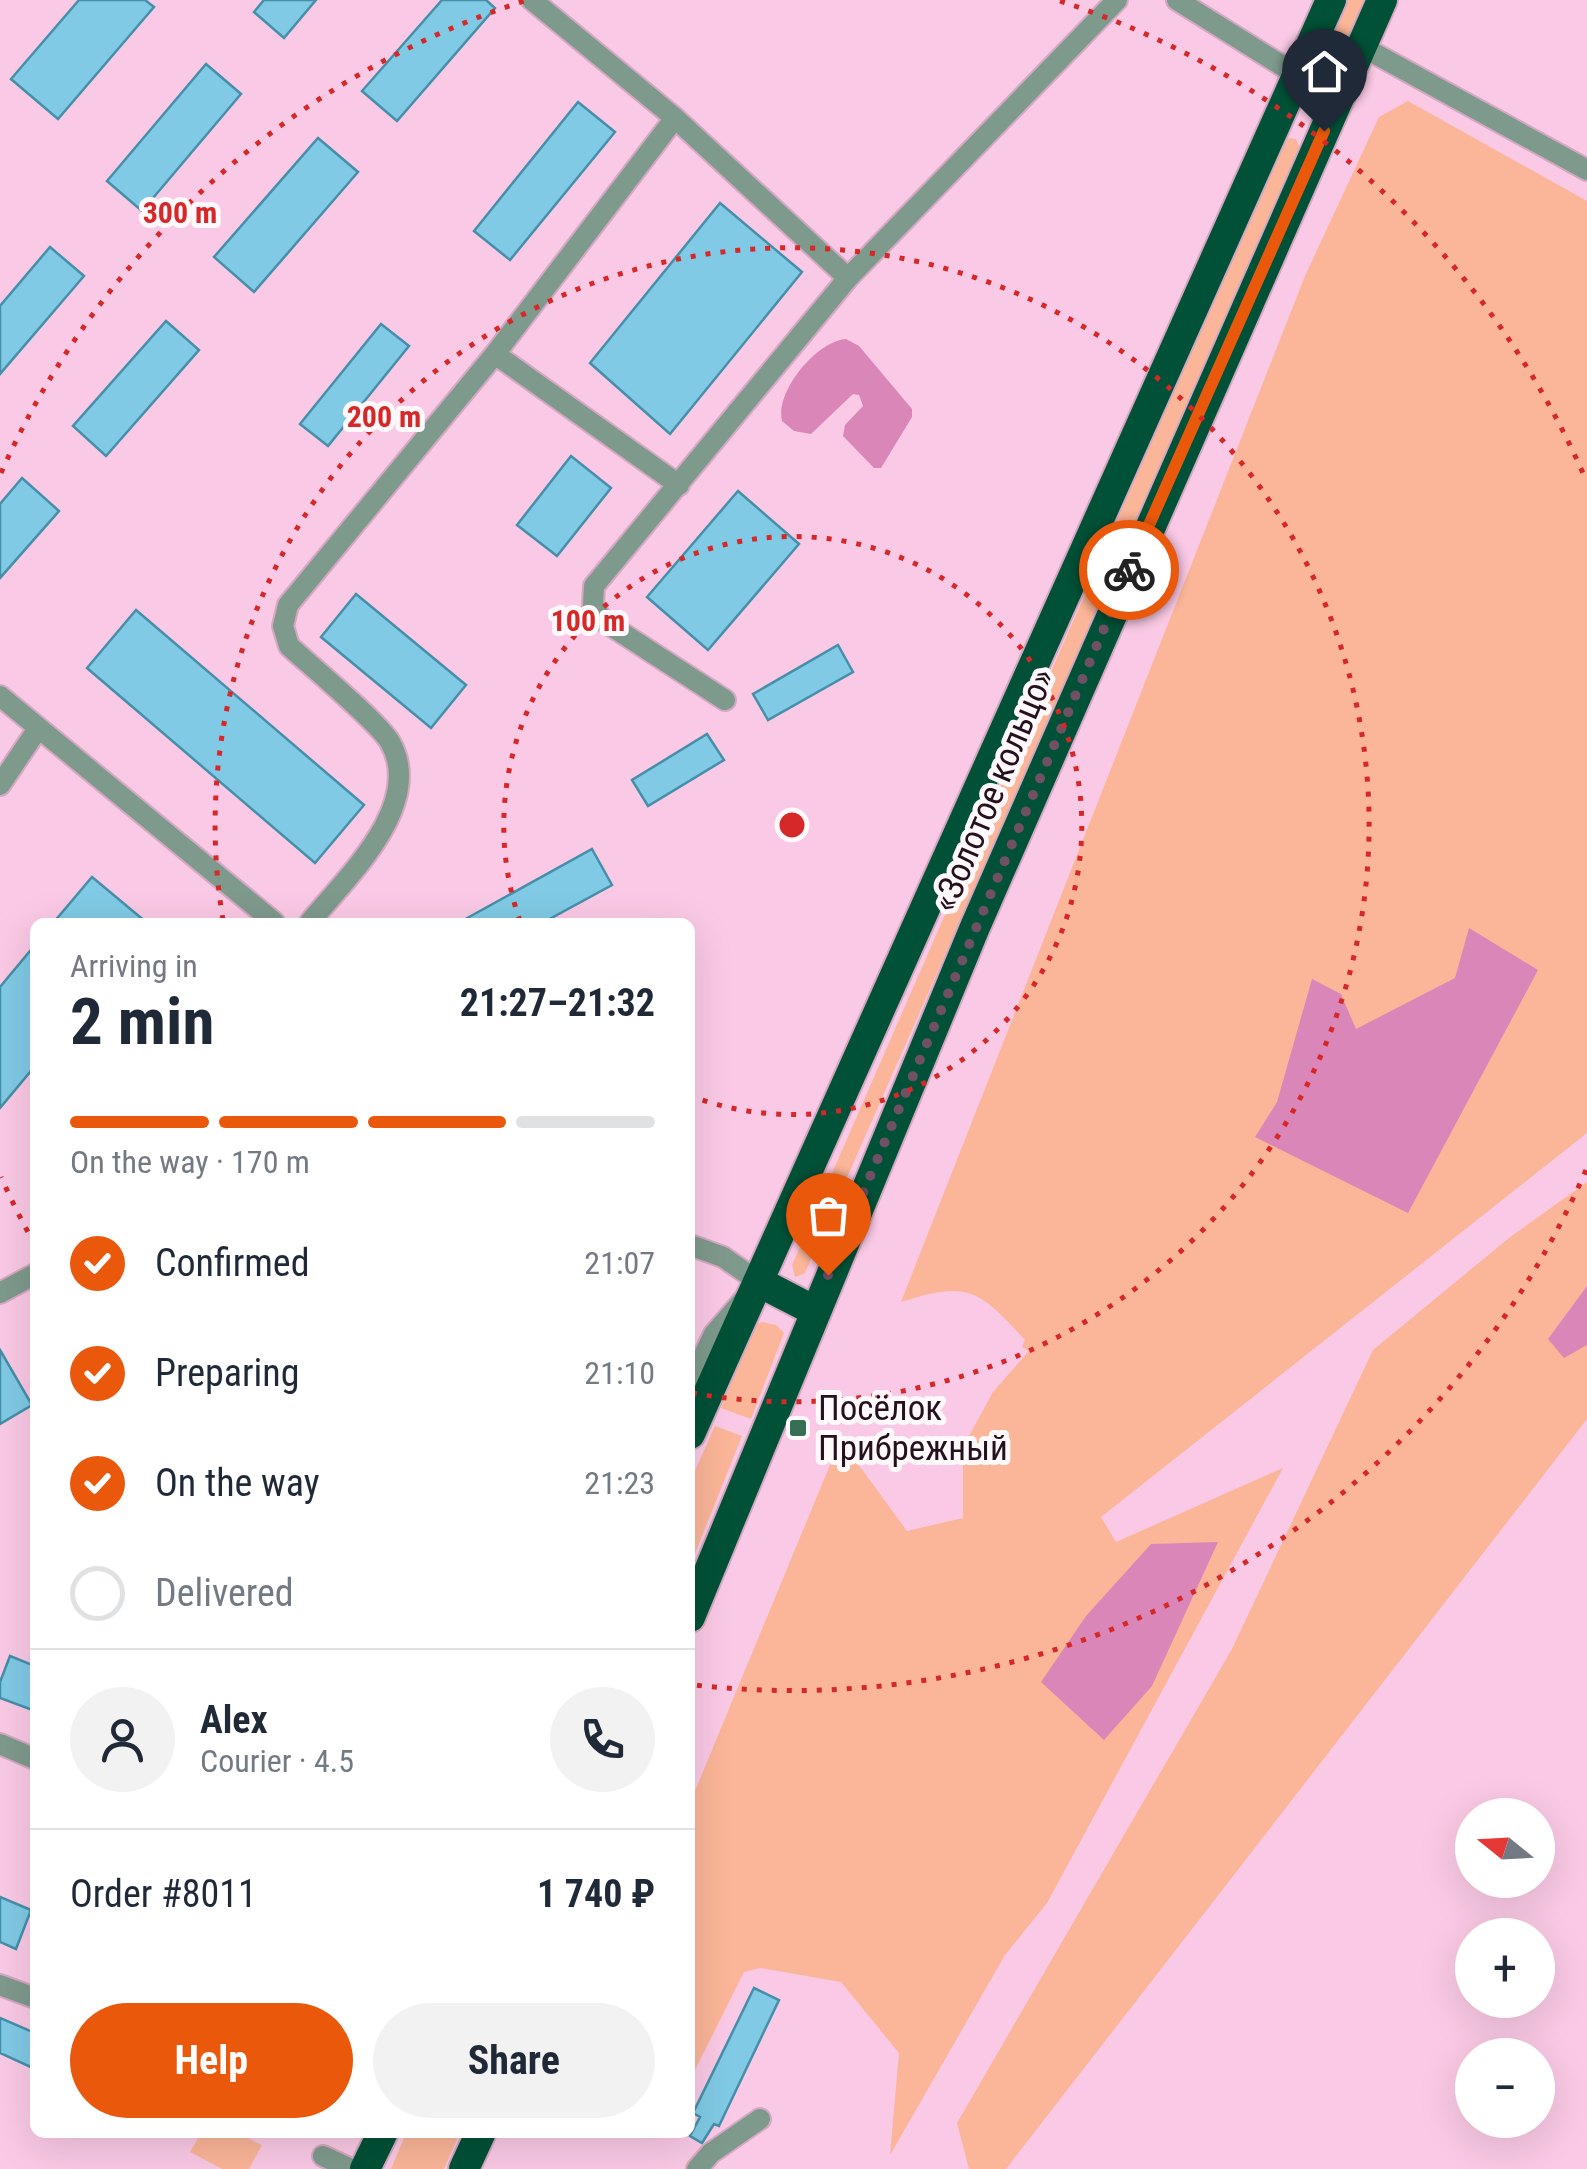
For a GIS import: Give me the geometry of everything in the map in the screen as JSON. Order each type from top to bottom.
[{"type":"highway","name":"«Золотое кольцо»","points":[[695,1423],[1331,0]]},
{"type":"highway","name":"«Золотое кольцо»","points":[[695,1605],[814,1310],[1162,495],[1382,0]]},
{"type":"highway","points":[[1297,75],[1339,96]]},
{"type":"highway","points":[[760,1282],[814,1310]]},
{"type":"highway","points":[[365,2169],[380,2138]]},
{"type":"highway","points":[[464,2169],[478,2138]]},
{"type":"street","points":[[532,0],[676,118],[848,278]]},
{"type":"street","points":[[725,700],[602,620],[592,606],[594,586],[848,278],[1117,0]]},
{"type":"street","points":[[1178,0],[1297,75]]},
{"type":"street","points":[[1361,46],[1587,170]]},
{"type":"street","points":[[313,918],[374,843],[394,804],[398,772],[390,742],[290,646],[283,626],[288,605],[495,354],[676,118]]},
{"type":"street","points":[[495,354],[680,484]]},
{"type":"street","points":[[0,696],[269,918]]},
{"type":"street","points":[[0,786],[37,730]]},
{"type":"street","points":[[695,1247],[723,1257],[760,1282],[714,1334],[695,1374]]},
{"type":"street","points":[[0,1294],[30,1277]]},
{"type":"street","points":[[0,1744],[30,1757]]},
{"type":"street","points":[[0,1985],[30,1996]]},
{"type":"street","points":[[697,2169],[711,2153],[760,2119]]},
{"type":"street","points":[[323,2156],[351,2169]]},
{"type":"shaded area","points":[[1344,0],[1367,0],[1337,68],[1324,71],[1318,60]]},
{"type":"shaded area","points":[[1408,101],[1587,201],[1587,1133],[1101,1517],[1116,1542],[1283,1468],[1047,1903],[1005,1955],[890,2155],[899,2053],[841,1982],[760,1968],[744,1972],[695,2070],[695,1791],[830,1465],[850,1453],[907,1531],[963,1518],[963,1447],[993,1392],[1029,1351],[1022,1347],[1025,1340],[996,1310],[971,1294],[943,1292],[901,1302],[1305,276],[1379,117]]},
{"type":"shaded area","points":[[1288,138],[1296,139],[1300,148],[805,1273],[795,1277],[792,1265],[1282,143]]},
{"type":"shaded area","points":[[846,339],[859,346],[912,409],[912,417],[881,468],[874,468],[843,436],[845,425],[863,406],[859,395],[853,394],[811,434],[794,431],[782,421],[785,396],[800,370],[823,348]]},
{"type":"shaded area","points":[[1469,928],[1538,970],[1408,1213],[1255,1137],[1277,1102],[1312,979],[1341,994],[1356,1029],[1455,978]]},
{"type":"shaded area","points":[[1587,1182],[1587,1419],[1006,2169],[969,2169],[957,2123],[1232,1649],[1373,1350],[1509,1238]]},
{"type":"shaded area","points":[[1587,1286],[1587,1345],[1564,1358],[1548,1339]]},
{"type":"shaded area","points":[[754,1325],[776,1325],[784,1333],[751,1419],[721,1408]]},
{"type":"shaded area","points":[[715,1426],[742,1436],[695,1554],[695,1471]]},
{"type":"shaded area","points":[[1218,1542],[1152,1686],[1104,1740],[1041,1682],[1086,1616],[1151,1544]]},
{"type":"shaded area","points":[[198,2138],[247,2138],[262,2145],[249,2169],[222,2169],[190,2152]]},
{"type":"shaded area","points":[[404,2138],[458,2138],[444,2169],[391,2169]]},
{"type":"building","points":[[79,0],[145,0],[154,7],[58,119],[11,79]]},
{"type":"building","points":[[264,0],[316,0],[284,38],[254,12]]},
{"type":"building","points":[[442,0],[486,0],[495,8],[397,121],[362,91]]},
{"type":"building","points":[[206,64],[241,94],[142,211],[107,181]]},
{"type":"building","points":[[578,102],[615,132],[510,260],[474,231]]},
{"type":"building","points":[[318,138],[358,172],[254,292],[214,257]]},
{"type":"building","points":[[720,203],[802,272],[670,434],[590,363]]},
{"type":"building","points":[[50,247],[84,276],[0,374],[0,306]]},
{"type":"building","points":[[166,321],[199,350],[106,456],[73,426]]},
{"type":"building","points":[[381,324],[409,346],[328,446],[300,424]]},
{"type":"building","points":[[571,456],[611,488],[557,556],[517,525]]},
{"type":"building","points":[[22,478],[59,511],[0,578],[0,504]]},
{"type":"building","points":[[738,491],[799,544],[708,650],[647,597]]},
{"type":"building","points":[[356,594],[466,685],[431,728],[321,637]]},
{"type":"building","points":[[136,610],[364,805],[315,863],[87,668]]},
{"type":"building","points":[[838,645],[853,672],[768,720],[753,694]]},
{"type":"building","points":[[707,734],[724,760],[648,806],[632,780]]},
{"type":"building","points":[[592,849],[612,885],[551,918],[467,918]]},
{"type":"building","points":[[92,877],[141,918],[57,918]]},
{"type":"building","points":[[30,951],[30,1072],[0,1108],[0,987]]},
{"type":"building","points":[[0,1350],[30,1406],[0,1424]]},
{"type":"building","points":[[10,1656],[30,1664],[30,1709],[0,1698],[0,1682]]},
{"type":"building","points":[[0,1897],[30,1913],[16,1949],[0,1942]]},
{"type":"building","points":[[754,1988],[779,2000],[719,2126],[714,2124],[702,2143],[693,2138],[700,2117],[695,2109]]},
{"type":"building","points":[[0,2018],[30,2031],[30,2067],[0,2053]]},
{"type":"way so far","points":[[828,1275],[1129,570]]},
{"type":"place","name":"Посёлок Прибрежный","points":[[798,1428]]},
{"type":"route","points":[[1129,570],[1324,131]]}]
